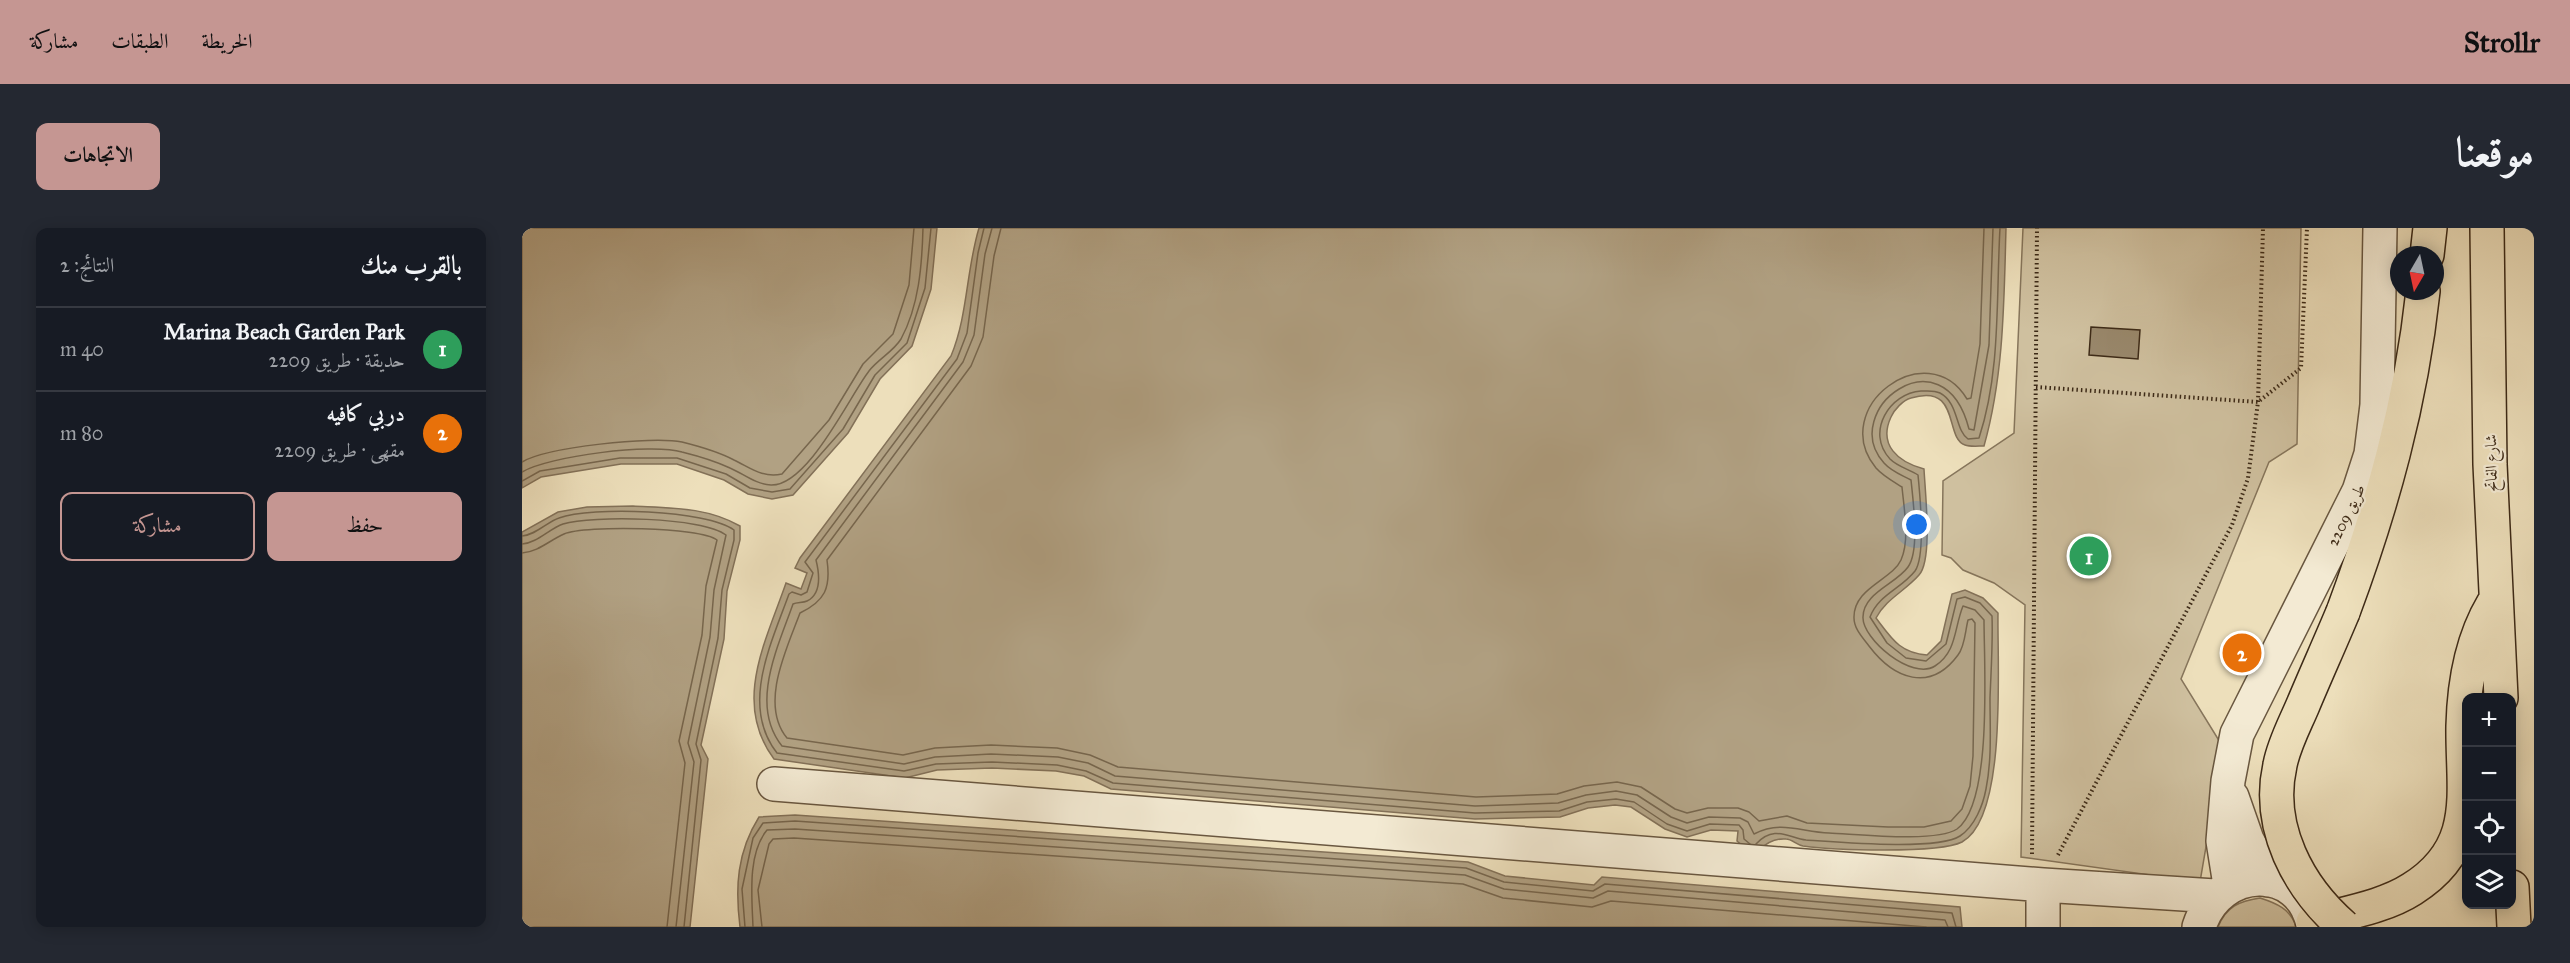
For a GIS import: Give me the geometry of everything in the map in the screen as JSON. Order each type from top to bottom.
[{"type":"main road","points":[[2428,246],[2430,228]]},
{"type":"main road","name":"شارع الفاتح","points":[[2487,228],[2495,600],[2501,693]]},
{"type":"main road","points":[[2422,300],[2409,391],[2381,505],[2343,612],[2288,740],[2280,765],[2276,795],[2285,845],[2307,890],[2324,910],[2324,925],[2410,891],[2440,866],[2453,847],[2462,826],[2466,804],[2463,724],[2470,669],[2480,626],[2495,600]]},
{"type":"main road","points":[[2513,909],[2514,927]]},
{"type":"street","name":"طريق 2209","points":[[2222,891],[2228,782],[2237,734],[2366,473],[2377,405],[2380,228]]},
{"type":"street","points":[[2228,782],[2247,840],[2268,880]]},
{"type":"street","points":[[774,784],[2043,885],[2222,891]]},
{"type":"street","points":[[2199,927],[2204,911],[2222,891],[2249,879],[2268,880],[2292,891],[2324,925]]},
{"type":"street","points":[[2043,885],[2043,927]]},
{"type":"path","points":[[2037,228],[2030,823],[2031,853],[2043,885]]},
{"type":"path","points":[[2043,885],[2232,525],[2248,478],[2258,402],[2263,228]]},
{"type":"path","points":[[2036,387],[2258,402],[2301,368],[2307,228]]},
{"type":"shaded area","points":[[2023,228],[2301,228],[2297,444],[2269,462],[2181,679],[2223,747],[2200,882],[2021,857],[2025,605],[1994,583],[1963,570],[1951,558],[1942,555],[1943,481],[2014,433]]},
{"type":"shaded area","points":[[2260,898],[2287,911],[2296,927],[2218,927],[2225,914],[2234,906]]},
{"type":"water","points":[[522,228],[937,228],[931,289],[912,346],[880,379],[848,433],[793,495],[772,499],[748,494],[724,480],[677,464],[621,464],[541,477],[522,488]]},
{"type":"water","points":[[979,228],[2006,228],[1999,365],[1991,419],[1984,446],[1967,446],[1959,440],[1945,404],[1938,398],[1927,395],[1908,399],[1892,414],[1887,436],[1893,451],[1906,462],[1924,469],[1927,508],[1926,555],[1919,575],[1890,600],[1876,618],[1897,644],[1918,654],[1927,655],[1941,641],[1952,594],[1965,590],[1983,598],[1998,613],[1997,737],[1987,803],[1977,827],[1962,842],[1931,848],[1837,849],[1803,846],[1790,840],[1778,839],[1758,851],[1746,849],[1737,841],[1738,831],[1711,830],[1687,837],[1665,829],[1631,807],[1615,805],[1588,808],[1560,817],[1475,819],[1111,789],[1084,776],[1056,771],[992,768],[937,770],[905,778],[774,759],[762,738],[755,716],[754,694],[762,649],[786,583],[801,589],[807,573],[795,568],[800,558],[951,356],[961,325]]},
{"type":"water","points":[[633,506],[702,512],[740,526],[740,540],[727,591],[724,639],[701,745],[708,759],[690,927],[522,927],[522,532],[558,512],[587,507]]},
{"type":"water","points":[[795,815],[1468,862],[1505,876],[1594,885],[1602,877],[1960,907],[1962,927],[740,927],[739,870],[752,830],[759,817]]},
{"type":"building","points":[[2091,327],[2140,330],[2138,359],[2089,355]]},
{"type":"building","points":[[2239,638],[2256,646],[2246,667],[2229,659]]},
{"type":"place","name":"Marina Beach Garden Park","points":[[2089,556]]},
{"type":"place","name":"دربي كافيه","points":[[2242,653]]}]
